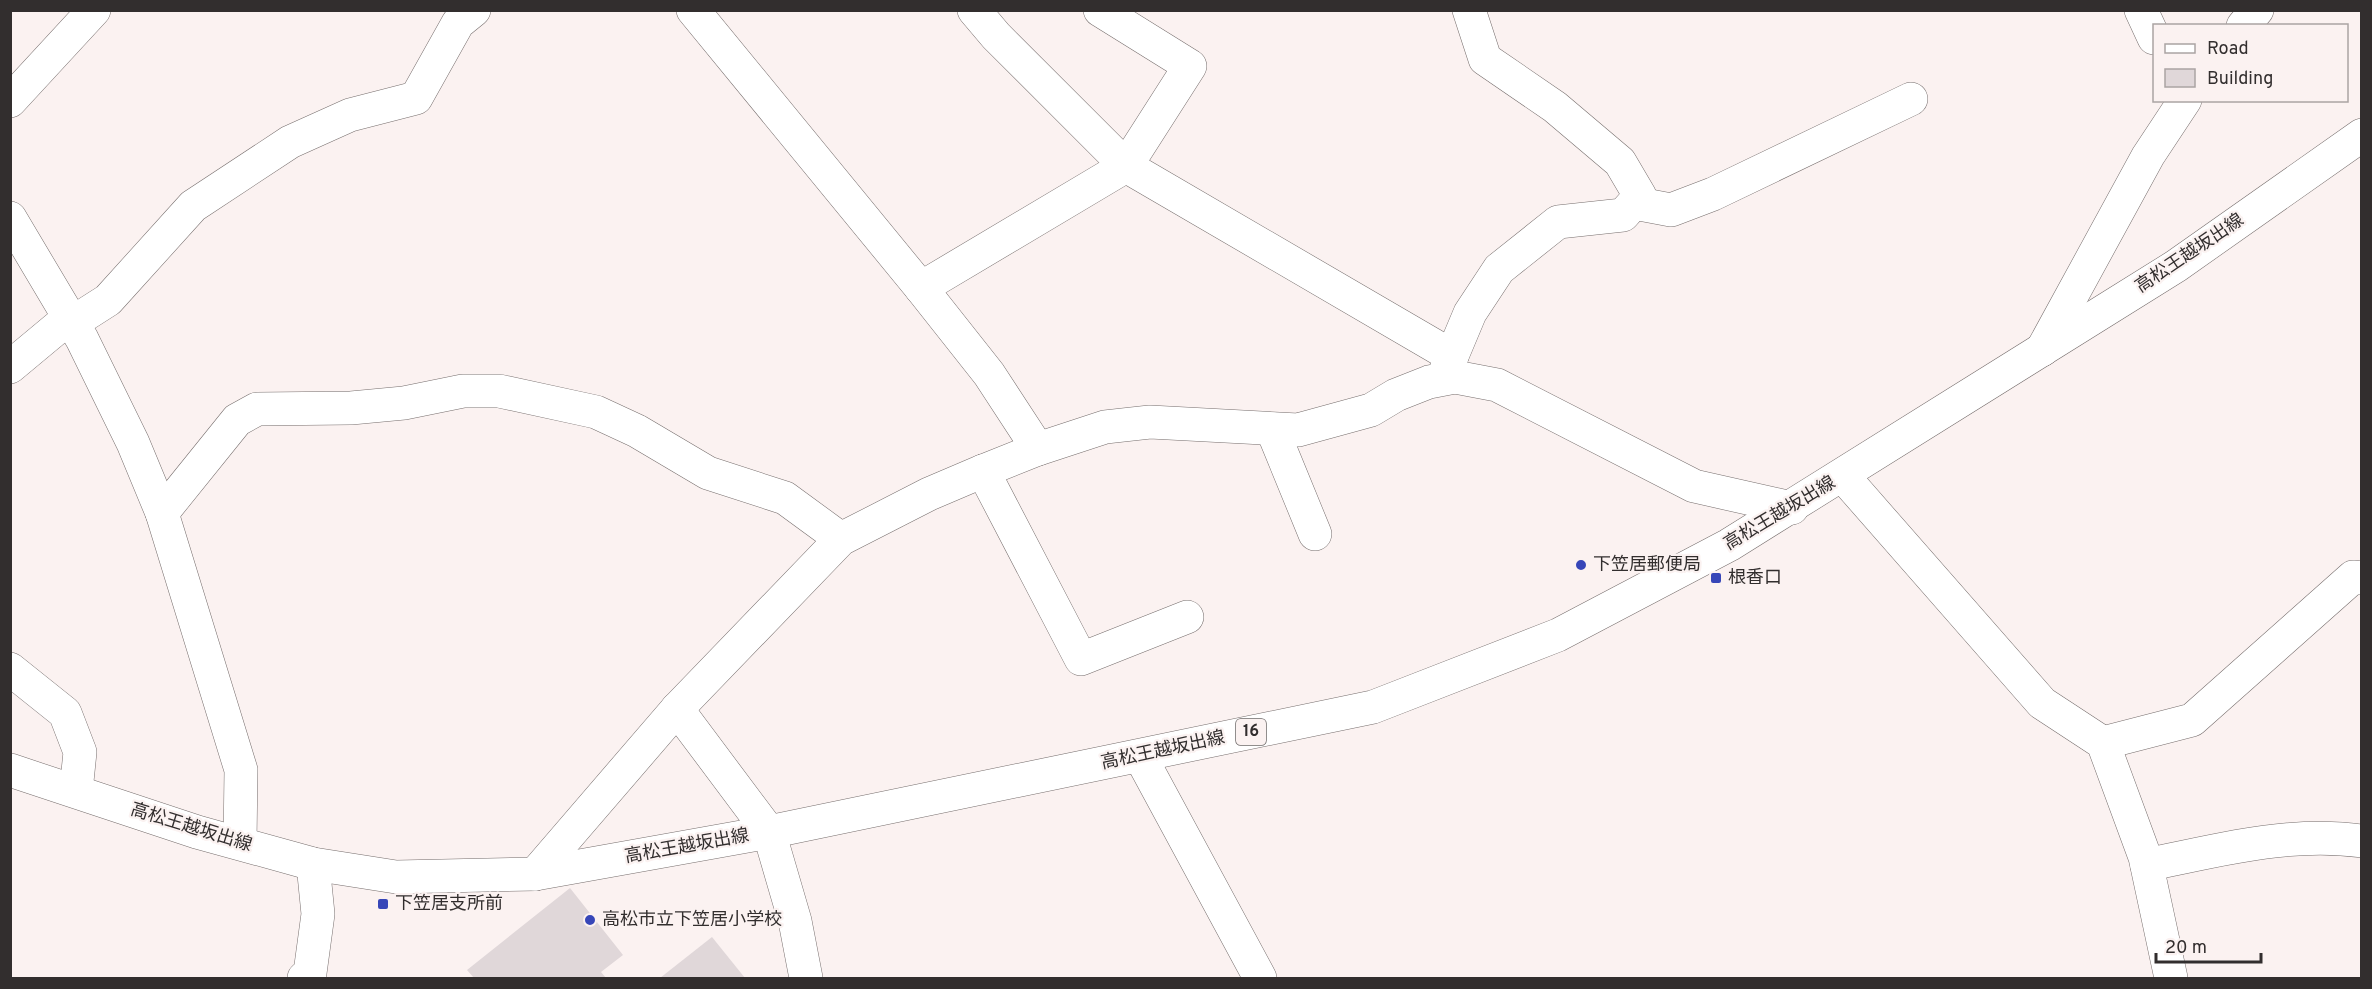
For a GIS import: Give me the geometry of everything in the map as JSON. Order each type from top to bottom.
[{"type":"street","points":[[10,101],[94,10]]},
{"type":"street","points":[[10,367],[71,320],[108,300],[193,206],[290,142],[350,115],[416,98],[458,23],[474,10]]},
{"type":"street","points":[[693,10],[989,374],[1038,449]]},
{"type":"street","points":[[974,10],[996,36],[1125,166],[1447,368],[1455,377],[1497,385],[1694,486],[1792,508]]},
{"type":"street","points":[[921,288],[1125,166],[1190,66],[1100,10]]},
{"type":"street","points":[[535,874],[677,709],[841,539],[929,494],[983,471],[1038,449],[1105,427],[1150,422],[1298,430],[1371,410],[1447,368],[1470,313],[1499,269],[1558,222],[1623,215],[1640,196],[1620,162],[1555,107],[1485,59],[1468,10]]},
{"type":"street","points":[[2141,10],[2153,36]]},
{"type":"street","points":[[2245,24],[2257,10]]},
{"type":"street","points":[[1634,203],[1671,210],[1703,198],[1911,99]]},
{"type":"street","points":[[2042,350],[2148,156],[2184,102]]},
{"type":"street","name":"高松王越坂出線","points":[[10,770],[197,832],[314,864],[396,877],[535,874],[769,832],[1373,708],[1558,636],[1729,545],[1792,508],[2176,266],[2361,135]]},
{"type":"street","points":[[10,218],[71,320],[133,443],[162,513],[241,770],[240,843]]},
{"type":"street","points":[[162,513],[237,420],[257,409],[351,408],[404,403],[463,391],[499,391],[596,412],[637,431],[708,473],[785,498],[841,539]]},
{"type":"street","points":[[1272,429],[1315,534]]},
{"type":"street","points":[[983,471],[1081,659],[1187,616]]},
{"type":"street","points":[[1843,476],[2042,703],[2103,743],[2147,866],[2171,978]]},
{"type":"street","points":[[2103,743],[2192,720],[2353,578],[2361,578]]},
{"type":"street","points":[[10,669],[65,713],[80,752],[76,792]]},
{"type":"street","points":[[677,709],[769,832],[795,921],[806,978]]},
{"type":"street","points":[[1140,756],[1260,978]]},
{"type":"street","points":[[2147,866],[2247,844],[2336,837],[2361,841]]},
{"type":"street","points":[[304,978],[310,973],[318,914],[314,864]]},
{"type":"building","points":[[570,888],[623,955],[601,972],[606,978],[474,978],[467,970]]},
{"type":"building","points":[[712,937],[745,978],[660,978]]},
{"type":"place","name":"下笠居郵便局","points":[[1581,565]]},
{"type":"place","name":"根香口","points":[[1716,578]]},
{"type":"place","name":"下笠居支所前","points":[[383,904]]},
{"type":"place","name":"高松市立下笠居小学校","points":[[590,920]]}]
